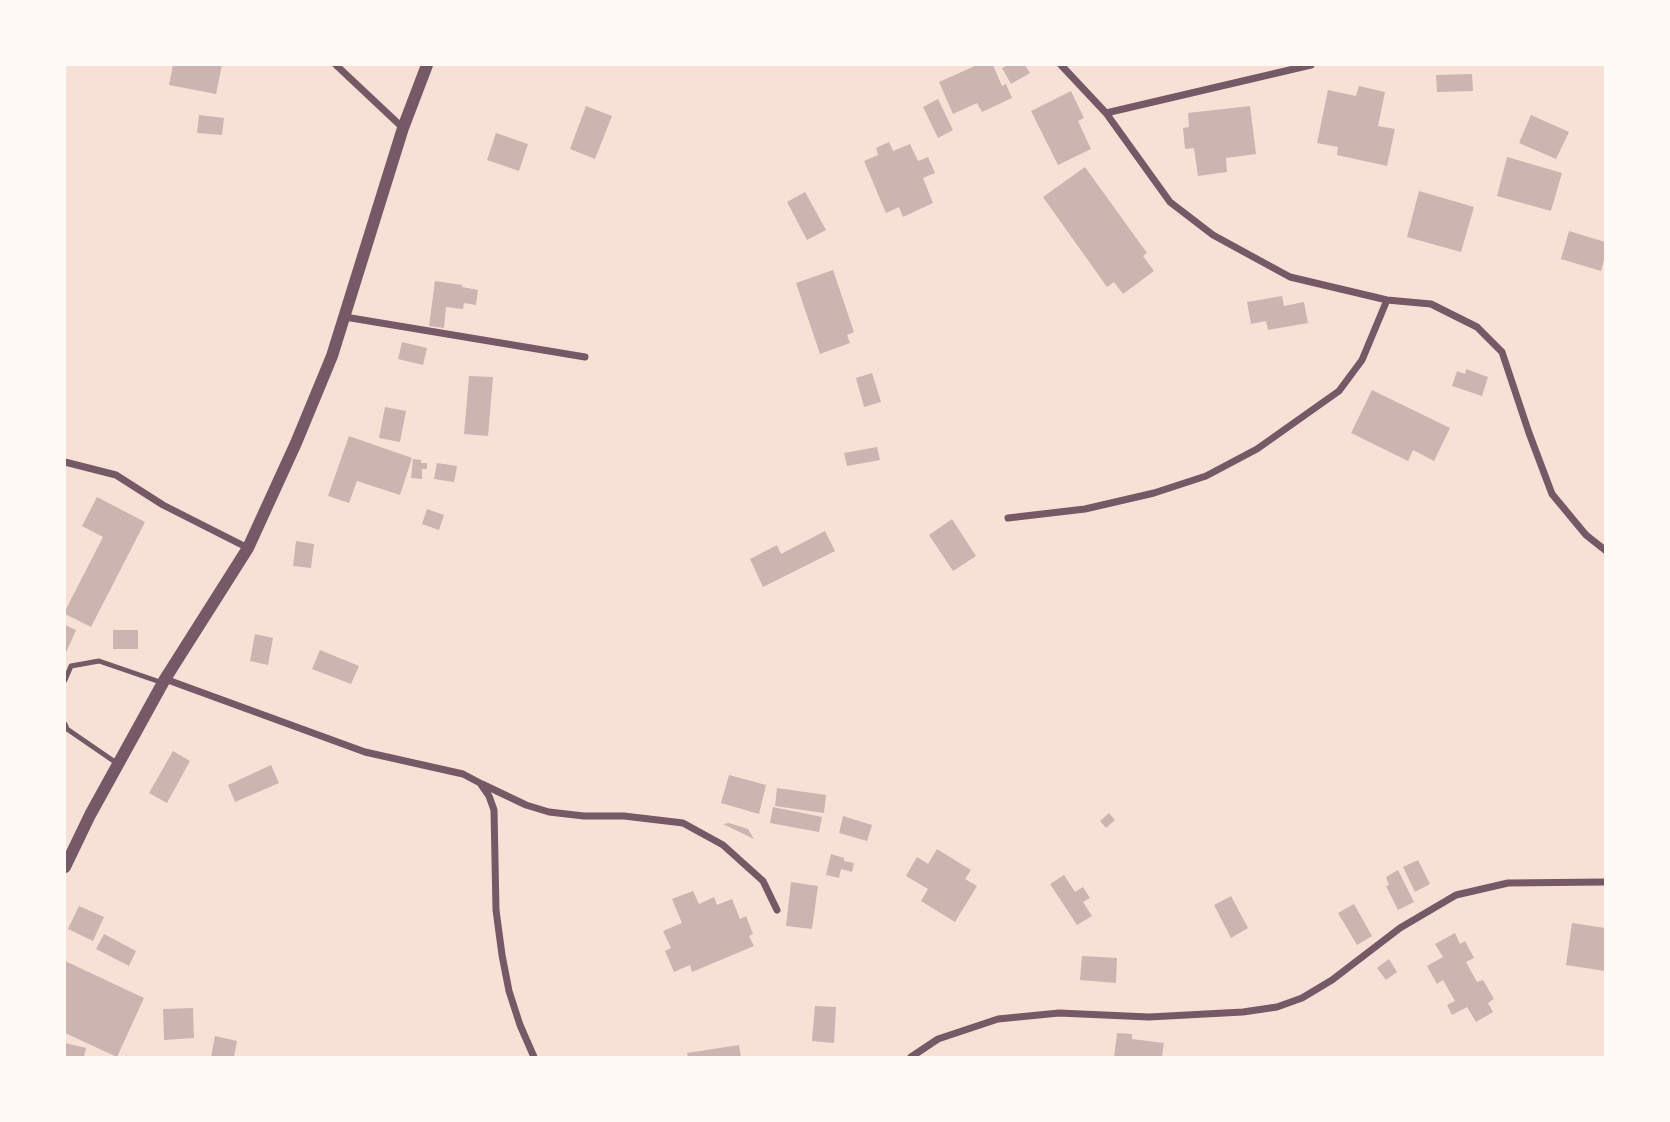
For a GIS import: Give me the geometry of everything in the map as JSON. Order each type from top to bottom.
[{"type":"street","points":[[336,65],[403,128]]},
{"type":"street","points":[[65,867],[90,815],[164,682],[248,548],[307,418],[332,356],[403,128],[427,65]]},
{"type":"street","points":[[1061,65],[1106,113],[1170,202],[1213,235],[1290,277],[1387,300],[1431,303],[1477,327],[1502,352],[1552,494],[1586,535],[1605,550]]},
{"type":"street","points":[[1106,113],[1311,65]]},
{"type":"street","points":[[1008,518],[1085,509],[1154,493],[1206,476],[1257,449],[1339,391],[1362,360],[1387,300]]},
{"type":"street","points":[[345,317],[586,357]]},
{"type":"street","points":[[65,462],[116,475],[163,505],[248,548]]},
{"type":"street","points":[[164,682],[365,752],[463,774],[526,805],[548,811],[684,823],[723,845],[763,881],[777,909]]},
{"type":"street","points":[[480,783],[494,810],[496,910],[509,991],[534,1057]]},
{"type":"street","points":[[911,1057],[938,1040],[998,1018],[1059,1013],[1149,1017],[1244,1012],[1277,1007],[1302,998],[1400,928],[1455,895],[1507,883],[1605,881]]},
{"type":"lane","points":[[65,680],[71,666],[99,662],[164,682]]},
{"type":"lane","points":[[65,724],[67,729],[118,764]]},
{"type":"building","points":[[173,65],[222,65],[216,94],[169,85]]},
{"type":"building","points":[[977,65],[993,65],[1002,86],[1006,84],[1012,98],[982,112],[977,103],[953,114],[939,82]]},
{"type":"building","points":[[1008,65],[1025,65],[1030,73],[1011,84],[1002,68]]},
{"type":"building","points":[[1472,74],[1473,91],[1437,92],[1436,75]]},
{"type":"building","points":[[1359,86],[1385,92],[1378,126],[1395,129],[1387,166],[1337,155],[1338,147],[1317,143],[1328,90],[1356,96]]},
{"type":"building","points":[[1071,91],[1084,118],[1078,121],[1091,149],[1058,165],[1031,111]]},
{"type":"building","points":[[938,99],[953,130],[938,138],[923,107]]},
{"type":"building","points":[[586,106],[612,116],[595,159],[570,149]]},
{"type":"building","points":[[1250,106],[1256,154],[1226,158],[1227,172],[1198,176],[1194,148],[1185,149],[1183,128],[1189,127],[1188,113]]},
{"type":"building","points":[[199,115],[224,118],[222,135],[197,133]]},
{"type":"building","points":[[1531,115],[1569,132],[1556,159],[1519,143]]},
{"type":"building","points":[[496,133],[528,144],[519,171],[487,160]]},
{"type":"building","points":[[889,142],[893,151],[910,144],[918,161],[928,157],[935,173],[923,178],[933,203],[903,217],[899,207],[886,213],[864,161],[878,155],[876,148]]},
{"type":"building","points":[[1507,157],[1562,173],[1551,211],[1497,196]]},
{"type":"building","points":[[1085,167],[1147,253],[1143,256],[1154,271],[1123,294],[1114,282],[1107,287],[1043,197]]},
{"type":"building","points":[[1419,191],[1474,207],[1461,252],[1407,237]]},
{"type":"building","points":[[805,192],[826,230],[807,240],[787,202]]},
{"type":"building","points":[[1569,231],[1605,242],[1601,271],[1561,259]]},
{"type":"building","points":[[833,270],[854,332],[847,335],[850,343],[820,354],[796,283]]},
{"type":"building","points":[[435,281],[478,290],[476,305],[464,303],[463,309],[446,307],[444,328],[429,326]]},
{"type":"building","points":[[1282,296],[1284,306],[1304,302],[1308,323],[1268,330],[1266,321],[1251,324],[1247,302]]},
{"type":"building","points":[[402,342],[427,348],[423,365],[398,359]]},
{"type":"building","points":[[1466,369],[1488,377],[1482,396],[1452,386],[1457,371],[1465,374]]},
{"type":"building","points":[[872,373],[881,402],[864,407],[856,378]]},
{"type":"building","points":[[469,376],[493,377],[488,436],[464,434]]},
{"type":"building","points":[[1372,390],[1450,428],[1434,461],[1413,450],[1408,461],[1351,433]]},
{"type":"building","points":[[385,407],[406,411],[400,442],[379,438]]},
{"type":"building","points":[[349,436],[412,458],[400,495],[357,481],[349,503],[328,496]]},
{"type":"building","points":[[877,447],[880,460],[847,466],[844,453]]},
{"type":"building","points":[[413,459],[427,463],[427,469],[422,469],[422,479],[411,478]]},
{"type":"building","points":[[437,463],[457,466],[454,482],[434,479]]},
{"type":"building","points":[[97,497],[145,522],[91,627],[65,614],[65,611],[103,537],[82,526]]},
{"type":"building","points":[[427,509],[444,515],[439,530],[422,524]]},
{"type":"building","points":[[952,519],[976,556],[953,571],[929,535]]},
{"type":"building","points":[[825,531],[835,551],[763,587],[750,559],[777,545],[781,554]]},
{"type":"building","points":[[296,541],[314,544],[311,568],[293,566]]},
{"type":"building","points":[[65,625],[76,630],[65,655]]},
{"type":"building","points":[[113,630],[138,630],[138,649],[113,649]]},
{"type":"building","points":[[255,634],[273,638],[268,665],[250,661]]},
{"type":"building","points":[[320,650],[359,666],[351,684],[312,669]]},
{"type":"building","points":[[173,751],[190,761],[167,803],[149,793]]},
{"type":"building","points":[[271,765],[279,783],[235,802],[228,785]]},
{"type":"building","points":[[729,775],[766,785],[759,814],[721,803]]},
{"type":"building","points":[[777,788],[826,795],[824,813],[775,806]]},
{"type":"building","points":[[773,807],[822,817],[819,832],[770,823]]},
{"type":"building","points":[[1109,813],[1115,820],[1106,828],[1100,821]]},
{"type":"building","points":[[843,816],[872,825],[867,841],[839,833]]},
{"type":"building","points":[[729,823],[748,829],[754,839],[723,824]]},
{"type":"building","points":[[937,849],[971,870],[965,879],[977,886],[955,922],[921,901],[928,889],[906,876],[917,857],[928,864]]},
{"type":"building","points":[[831,854],[854,863],[852,872],[841,869],[839,878],[826,875]]},
{"type":"building","points":[[1418,860],[1430,884],[1415,892],[1403,867]]},
{"type":"building","points":[[1398,870],[1414,902],[1398,910],[1386,886],[1389,885],[1386,877]]},
{"type":"building","points":[[1064,875],[1075,892],[1083,887],[1090,898],[1083,902],[1092,916],[1077,925],[1050,884]]},
{"type":"building","points":[[791,882],[818,886],[812,929],[786,926]]},
{"type":"building","points":[[693,891],[699,904],[714,897],[717,905],[732,899],[740,919],[746,916],[753,934],[749,936],[754,946],[692,972],[690,965],[674,972],[665,951],[671,948],[663,931],[682,923],[672,899]]},
{"type":"building","points":[[1231,896],[1248,928],[1231,938],[1214,905]]},
{"type":"building","points":[[1354,904],[1372,936],[1357,945],[1338,913]]},
{"type":"building","points":[[79,906],[104,917],[93,941],[68,929]]},
{"type":"building","points":[[1572,923],[1605,928],[1605,971],[1566,965]]},
{"type":"building","points":[[1455,933],[1460,944],[1465,941],[1474,958],[1466,962],[1477,982],[1483,980],[1494,999],[1488,1003],[1493,1012],[1476,1022],[1467,1007],[1452,1015],[1447,1005],[1455,1001],[1443,980],[1437,984],[1427,966],[1443,957],[1435,944]]},
{"type":"building","points":[[104,934],[136,951],[129,966],[96,949]]},
{"type":"building","points":[[1082,956],[1117,958],[1116,983],[1080,980]]},
{"type":"building","points":[[1389,959],[1397,972],[1386,980],[1377,968]]},
{"type":"building","points":[[65,961],[144,998],[117,1057],[65,1033]]},
{"type":"building","points":[[815,1006],[836,1007],[834,1043],[812,1041]]},
{"type":"building","points":[[193,1008],[194,1038],[164,1040],[163,1009]]},
{"type":"building","points":[[1117,1033],[1132,1034],[1132,1039],[1164,1043],[1162,1057],[1114,1057]]},
{"type":"building","points":[[215,1036],[237,1041],[234,1057],[211,1057]]},
{"type":"building","points":[[65,1043],[86,1048],[84,1057],[65,1057]]},
{"type":"building","points":[[739,1045],[741,1057],[688,1057],[687,1053]]}]
